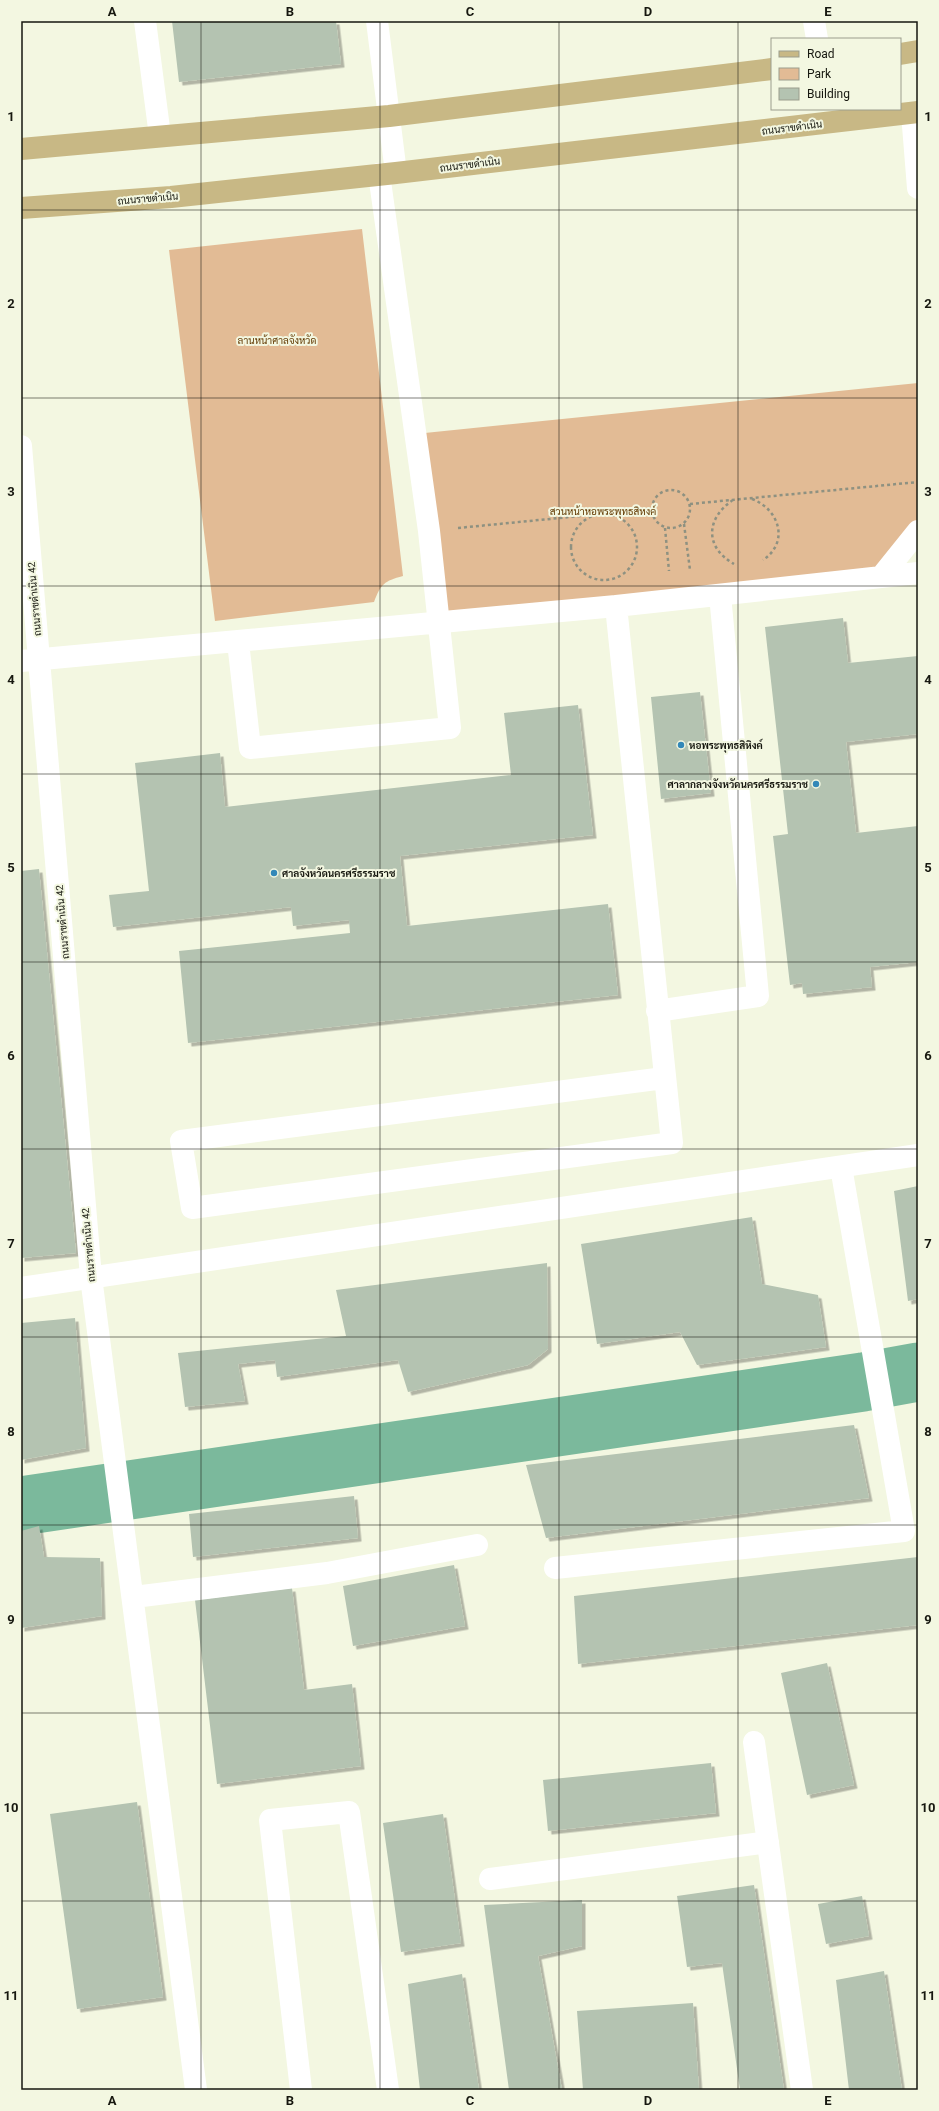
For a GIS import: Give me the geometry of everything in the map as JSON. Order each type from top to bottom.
[{"type":"main road","points":[[901,54],[918,51]]},
{"type":"main road","points":[[21,149],[389,116],[771,69]]},
{"type":"main road","name":"ถนนราขดำเนิน","points":[[21,208],[171,197],[388,173],[831,116],[915,112]]},
{"type":"street","points":[[145,21],[160,136]]},
{"type":"street","points":[[238,642],[250,748],[450,728],[388,173],[389,116],[377,21]]},
{"type":"street","points":[[814,21],[817,38]]},
{"type":"street","points":[[915,112],[918,188]]},
{"type":"street","name":"ถนนราขดำเนิน 42","points":[[21,451],[30,660],[91,1277],[134,1597],[196,2090]]},
{"type":"street","points":[[882,577],[918,531]]},
{"type":"street","points":[[30,660],[616,606],[918,573]]},
{"type":"street","points":[[657,1011],[758,996],[720,595]]},
{"type":"street","points":[[616,606],[657,1011],[672,1143],[192,1208],[181,1141],[664,1078]]},
{"type":"street","points":[[21,1288],[841,1168],[918,1155]]},
{"type":"street","points":[[555,1568],[904,1531],[841,1168]]},
{"type":"street","points":[[134,1597],[327,1573],[477,1545]]},
{"type":"street","points":[[754,1742],[802,2090]]},
{"type":"street","points":[[301,2090],[270,1820],[349,1812],[388,2090]]},
{"type":"street","points":[[490,1879],[768,1842]]},
{"type":"path","points":[[690,504],[918,482]]},
{"type":"path","points":[[670,489],[682,493],[690,504],[690,512],[684,523],[679,527],[665,528],[654,520],[651,508],[655,497],[665,490],[670,489]]},
{"type":"path","points":[[740,499],[751,499],[761,503],[770,510],[776,519],[778,530],[777,541],[773,551],[761,562]]},
{"type":"path","points":[[733,500],[720,509],[712,530],[713,541],[717,551],[725,559],[740,565]]},
{"type":"path","points":[[429,531],[651,508]]},
{"type":"path","points":[[602,513],[621,518],[629,524],[636,534],[638,545],[637,556],[632,566],[624,574],[615,579],[604,580],[593,578],[584,573],[576,565],[572,556],[571,544],[574,533],[580,524],[588,517],[602,513]]},
{"type":"path","points":[[684,523],[690,572]]},
{"type":"path","points":[[665,528],[669,574]]},
{"type":"green space","name":"ลานหน้าศาลจังหวัด","points":[[362,229],[403,576],[384,584],[374,602],[215,621],[169,250]]},
{"type":"green space","name":"สวนหน้าหอพระพุทธสิหงค์","points":[[918,383],[918,531],[881,577],[439,623],[415,434]]},
{"type":"building","points":[[172,21],[336,21],[341,64],[179,82]]},
{"type":"building","name":"ศาลากลางจังหวัดนครศรีธรรมราช","points":[[843,618],[848,663],[918,656],[918,734],[846,742],[856,833],[918,826],[918,962],[870,967],[872,987],[803,994],[802,983],[790,985],[773,836],[788,834],[765,627]]},
{"type":"building","name":"หอพระพุทธสิหิงค์","points":[[700,692],[711,793],[661,799],[651,697]]},
{"type":"building","name":"ศาลจังหวัดนครศรีธรรมราช","points":[[578,705],[593,835],[400,856],[407,926],[608,904],[618,995],[188,1043],[179,951],[350,933],[349,920],[293,926],[291,907],[113,927],[109,895],[149,891],[135,763],[220,753],[225,807],[511,775],[504,713]]},
{"type":"building","points":[[39,869],[76,1253],[21,1258],[21,871]]},
{"type":"building","points":[[918,1186],[918,1299],[908,1301],[894,1191]]},
{"type":"building","points":[[752,1217],[762,1284],[818,1295],[826,1347],[697,1365],[680,1332],[597,1344],[581,1244]]},
{"type":"building","points":[[547,1263],[548,1349],[528,1365],[408,1392],[398,1360],[277,1377],[275,1360],[238,1364],[245,1401],[185,1407],[178,1353],[346,1336],[336,1290]]},
{"type":"building","points":[[75,1318],[86,1448],[21,1460],[21,1323]]},
{"type":"building","points":[[854,1425],[869,1498],[546,1538],[526,1465]]},
{"type":"building","points":[[354,1496],[358,1538],[193,1557],[189,1514]]},
{"type":"building","points":[[39,1526],[44,1557],[100,1558],[102,1616],[21,1628],[21,1531]]},
{"type":"building","points":[[918,1557],[918,1625],[578,1664],[574,1596]]},
{"type":"building","points":[[454,1565],[465,1626],[353,1646],[343,1586]]},
{"type":"building","points":[[292,1588],[304,1690],[352,1684],[361,1766],[217,1784],[195,1600]]},
{"type":"building","points":[[827,1663],[854,1785],[807,1795],[781,1673]]},
{"type":"building","points":[[711,1763],[716,1813],[548,1831],[543,1780]]},
{"type":"building","points":[[137,1802],[163,1997],[77,2009],[50,1814]]},
{"type":"building","points":[[443,1814],[461,1943],[401,1952],[383,1823]]},
{"type":"building","points":[[754,1885],[784,2090],[740,2090],[722,1963],[687,1967],[677,1896]]},
{"type":"building","points":[[862,1896],[869,1936],[826,1944],[818,1904]]},
{"type":"building","points":[[582,1900],[582,1946],[538,1956],[562,2090],[509,2090],[484,1905]]},
{"type":"building","points":[[884,1971],[902,2090],[849,2090],[836,1980]]},
{"type":"building","points":[[462,1974],[479,2090],[420,2090],[408,1984]]},
{"type":"building","points":[[693,2003],[699,2090],[583,2090],[577,2011]]},
{"type":"waterway","points":[[21,1506],[863,1382],[918,1372]]},
{"type":"place","name":"หอพระพุทธสิหิงค์","points":[[681,745]]},
{"type":"place","name":"ศาลากลางจังหวัดนครศรีธรรมราช","points":[[816,784]]},
{"type":"place","name":"ศาลจังหวัดนครศรีธรรมราช","points":[[274,873]]}]
